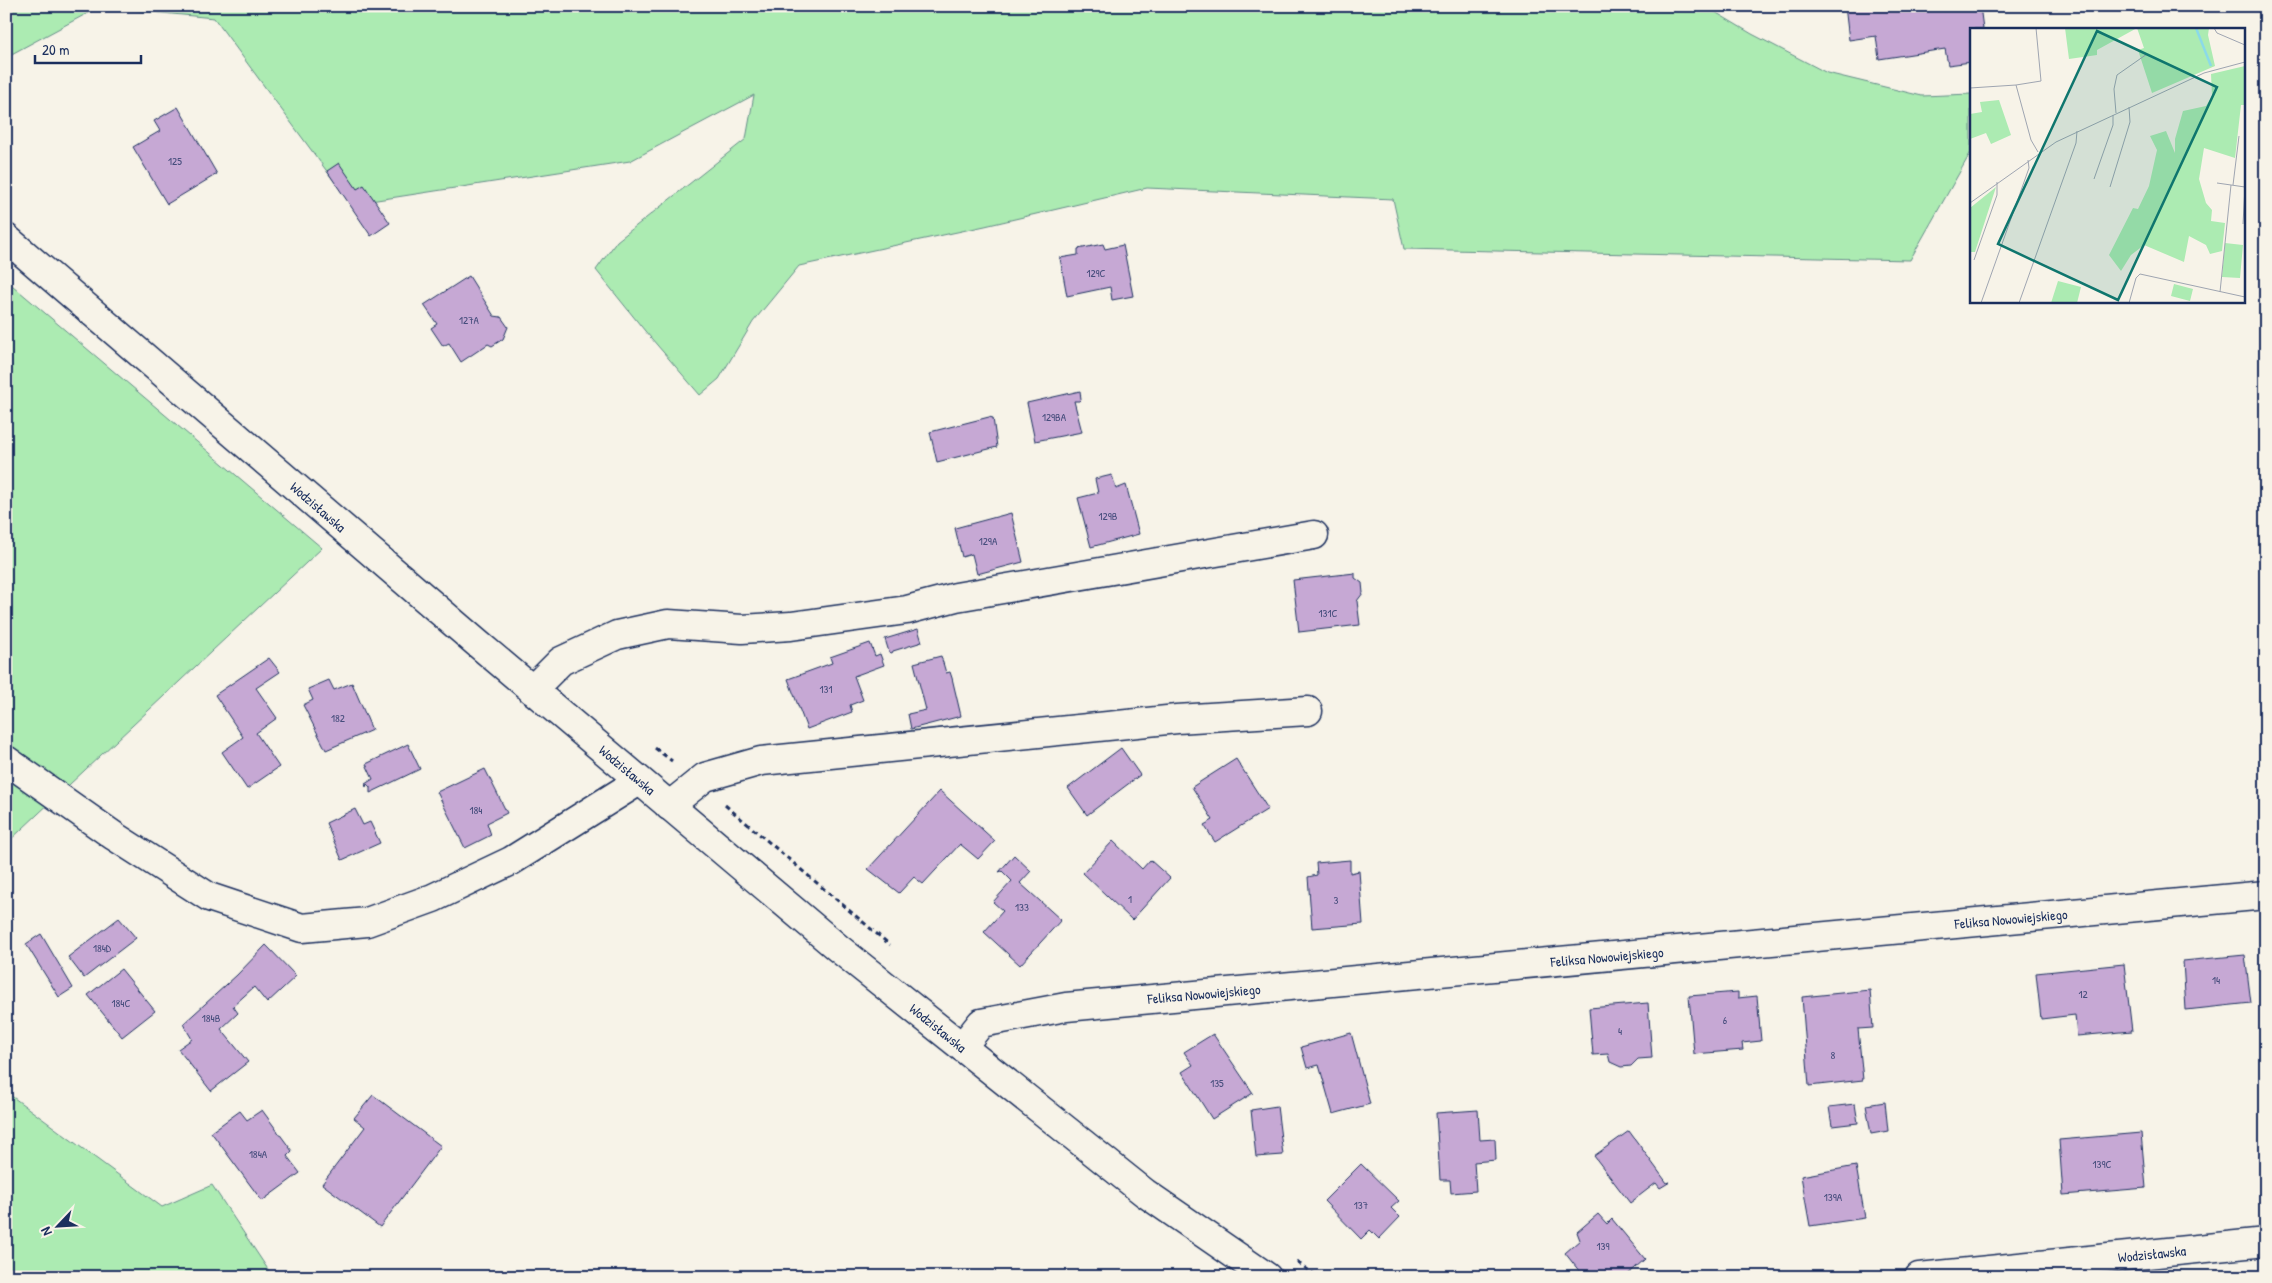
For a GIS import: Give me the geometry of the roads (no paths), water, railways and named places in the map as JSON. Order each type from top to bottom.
[{"type":"street","name":"Wodzisławska","points":[[6,238],[532,690],[838,948],[1145,1192],[1267,1277]]},
{"type":"street","points":[[532,690],[561,661],[617,636],[668,624],[742,629],[800,624],[907,610],[956,597],[1314,535]]},
{"type":"street","points":[[669,806],[705,777],[762,761],[1176,719],[1308,710]]},
{"type":"street","points":[[6,760],[114,836],[209,896],[302,928],[366,922],[433,898],[511,861],[639,781]]},
{"type":"street","name":"Feliksa Nowowiejskiego","points":[[962,1047],[982,1022],[1066,1007],[2266,895]]},
{"type":"street","name":"Wodzisławska","points":[[1919,1277],[2266,1242]]}]
